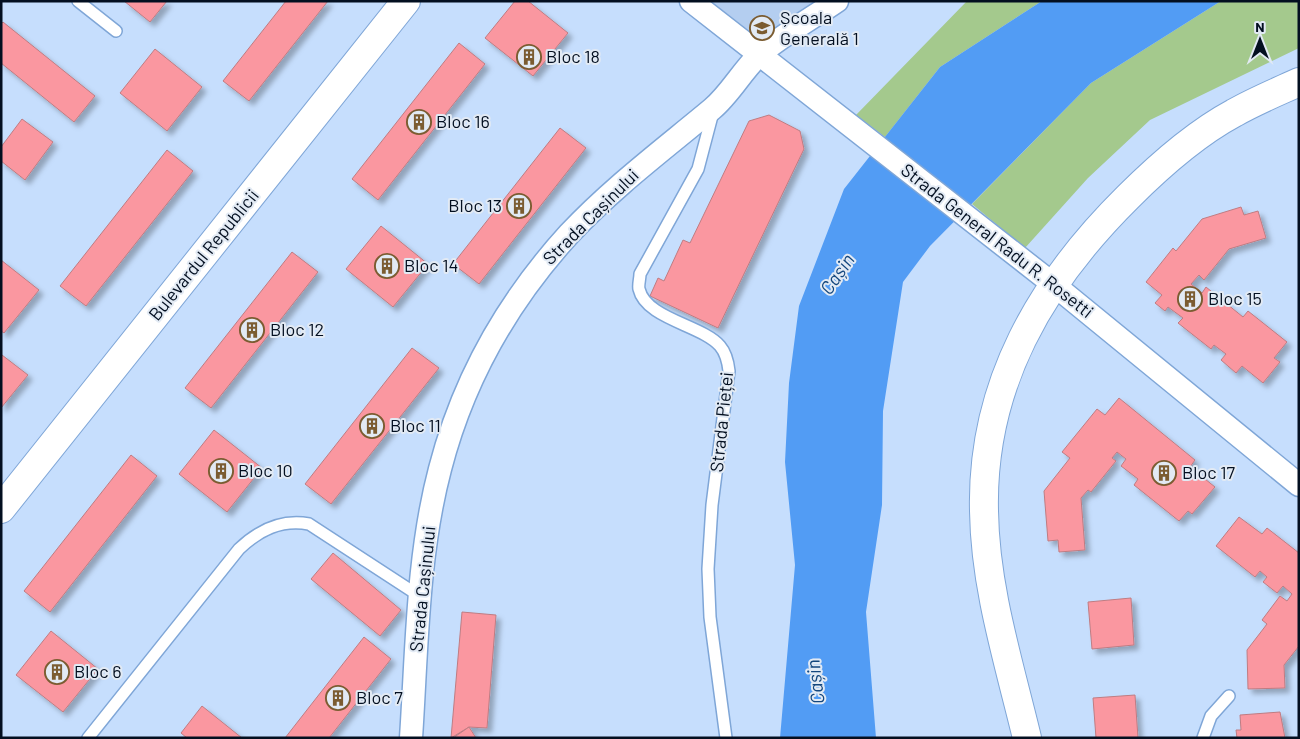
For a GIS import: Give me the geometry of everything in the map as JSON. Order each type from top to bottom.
[{"type":"main road","name":"Bulevardul Republicii","points":[[1,509],[406,1]]},
{"type":"main road","points":[[1027,738],[996,611],[987,547],[984,481],[990,434],[1000,391],[1016,349],[1052,284],[1096,229],[1147,178],[1183,148],[1233,113],[1299,82]]},
{"type":"street","name":"Strada General Radu R. Rosetti","points":[[692,1],[1052,284],[1299,485]]},
{"type":"street","name":"Strada Cașinului","points":[[411,729],[428,529],[440,469],[457,416],[476,369],[493,336],[532,278],[570,233],[677,136],[714,108],[760,54],[837,1]]},
{"type":"lane","points":[[78,1],[116,31]]},
{"type":"lane","name":"Strada Pieței","points":[[714,108],[698,169],[640,274],[639,289],[646,301],[660,312],[709,338],[720,346],[727,358],[729,371],[712,505],[708,569],[710,616],[726,738]]},
{"type":"lane","points":[[88,738],[239,549],[253,536],[270,527],[297,522],[309,524],[421,597]]},
{"type":"lane","points":[[1204,738],[1211,716],[1229,696]]},
{"type":"lane","points":[[411,729],[425,738]]},
{"type":"shaded area","name":"Școala Generală 1","points":[[692,1],[838,1],[760,55]]},
{"type":"green space","points":[[967,1],[1042,1],[940,67],[885,137],[856,115]]},
{"type":"green space","points":[[1221,1],[1299,1],[1299,48],[1150,120],[1088,178],[1025,248],[972,204],[1091,83]]},
{"type":"water","name":"Cașin","points":[[1042,1],[1221,1],[1091,83],[930,246],[903,282],[883,411],[882,505],[866,612],[876,738],[780,738],[795,565],[785,462],[789,383],[799,306],[844,189],[940,67]]},
{"type":"building","points":[[124,1],[167,1],[150,22]]},
{"type":"building","points":[[286,1],[328,1],[249,101],[223,81]]},
{"type":"building","name":"Bloc 18","points":[[515,1],[528,1],[568,33],[533,76],[485,38]]},
{"type":"building","points":[[3,22],[95,96],[74,122],[1,63],[1,24]]},
{"type":"building","name":"Bloc 16","points":[[459,43],[485,64],[378,200],[352,179]]},
{"type":"building","points":[[155,49],[202,87],[167,131],[120,93]]},
{"type":"building","points":[[769,115],[800,131],[804,149],[718,328],[650,296],[658,278],[664,281],[683,240],[690,243],[749,121]]},
{"type":"building","points":[[22,119],[53,142],[25,180],[1,161],[1,147]]},
{"type":"building","name":"Bloc 13","points":[[560,128],[586,148],[479,284],[453,264]]},
{"type":"building","points":[[167,150],[193,171],[86,306],[60,286]]},
{"type":"building","name":"Bloc 15","points":[[1241,207],[1244,215],[1258,211],[1266,238],[1229,249],[1204,280],[1199,275],[1191,284],[1202,293],[1206,287],[1243,317],[1248,311],[1287,342],[1274,358],[1280,362],[1263,383],[1242,366],[1236,373],[1221,360],[1226,354],[1214,345],[1211,349],[1178,323],[1183,318],[1168,307],[1165,311],[1155,303],[1162,295],[1146,282],[1173,248],[1176,251],[1202,219]]},
{"type":"building","name":"Bloc 14","points":[[381,226],[428,264],[393,307],[346,269]]},
{"type":"building","name":"Bloc 12","points":[[292,252],[318,272],[211,408],[185,388]]},
{"type":"building","points":[[1,260],[39,290],[4,333],[1,331]]},
{"type":"building","name":"Bloc 11","points":[[412,348],[439,368],[331,504],[305,484]]},
{"type":"building","points":[[1,355],[28,375],[1,408]]},
{"type":"building","name":"Bloc 17","points":[[1119,398],[1195,460],[1190,467],[1215,487],[1192,514],[1188,511],[1179,521],[1134,485],[1138,479],[1121,466],[1126,459],[1117,452],[1112,458],[1116,461],[1091,492],[1088,490],[1081,498],[1085,550],[1059,552],[1058,540],[1048,541],[1044,491],[1070,458],[1062,452],[1097,409],[1105,415]]},
{"type":"building","name":"Bloc 10","points":[[214,430],[262,468],[227,512],[179,474]]},
{"type":"building","points":[[131,455],[157,476],[50,612],[24,591]]},
{"type":"building","points":[[1239,517],[1262,534],[1267,528],[1299,553],[1299,646],[1284,665],[1285,688],[1248,689],[1247,650],[1267,624],[1262,620],[1280,596],[1287,601],[1292,594],[1283,586],[1277,593],[1263,582],[1267,577],[1260,571],[1255,577],[1216,546]]},
{"type":"building","points":[[333,553],[401,610],[380,636],[311,579]]},
{"type":"building","points":[[1131,598],[1134,645],[1092,649],[1088,602]]},
{"type":"building","points":[[462,612],[496,615],[487,728],[469,727],[451,738]]},
{"type":"building","name":"Bloc 6","points":[[51,631],[98,669],[63,712],[16,675]]},
{"type":"building","name":"Bloc 7","points":[[364,637],[391,659],[329,738],[285,738]]},
{"type":"building","points":[[1135,695],[1138,738],[1096,738],[1093,698]]},
{"type":"building","points":[[202,706],[242,738],[187,738],[181,733]]},
{"type":"building","points":[[1280,712],[1285,738],[1237,738],[1236,730],[1241,730],[1240,715]]},
{"type":"building","points":[[469,727],[476,738],[453,738]]},
{"type":"place","name":"Școala Generală 1","points":[[762,28]]},
{"type":"place","name":"Bloc 18","points":[[529,57]]},
{"type":"place","name":"Bloc 16","points":[[419,122]]},
{"type":"place","name":"Bloc 13","points":[[519,206]]},
{"type":"place","name":"Bloc 14","points":[[387,266]]},
{"type":"place","name":"Bloc 15","points":[[1190,299]]},
{"type":"place","name":"Bloc 12","points":[[252,330]]},
{"type":"place","name":"Bloc 11","points":[[372,426]]},
{"type":"place","name":"Bloc 10","points":[[221,471]]},
{"type":"place","name":"Bloc 17","points":[[1164,473]]},
{"type":"place","name":"Bloc 6","points":[[57,672]]},
{"type":"place","name":"Bloc 7","points":[[338,698]]}]
